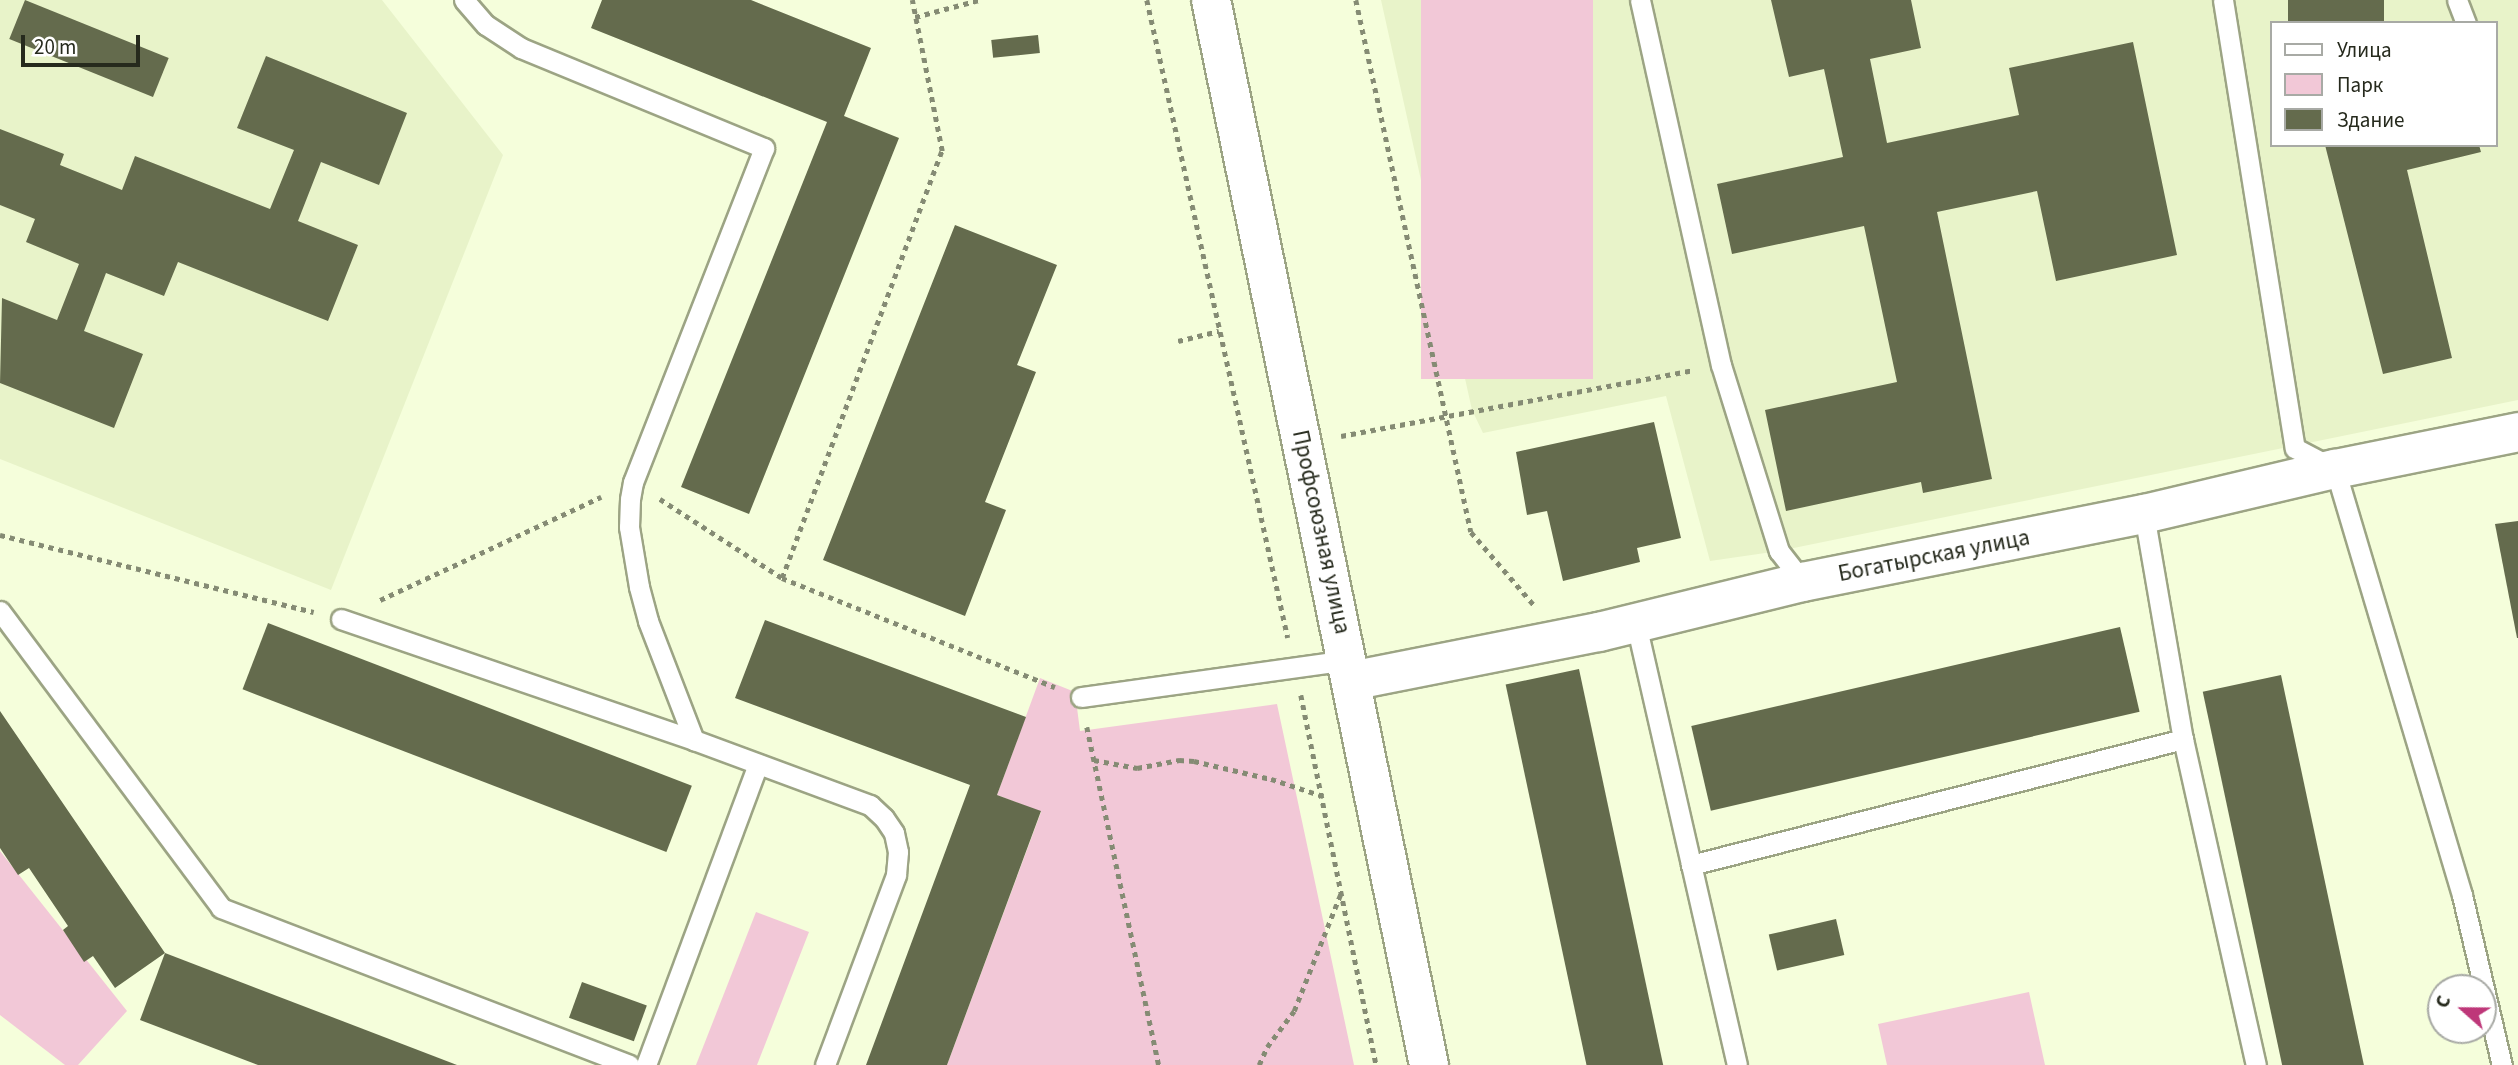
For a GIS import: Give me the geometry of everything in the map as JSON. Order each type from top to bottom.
[{"type":"street","name":"Профсоюзная улица","points":[[1211,0],[1429,1065]]},
{"type":"street","name":"Богатырская улица","points":[[1349,671],[1636,624],[1803,582],[2144,514],[2335,469],[2518,432]]},
{"type":"lane","points":[[464,0],[486,25],[521,48],[764,148],[633,482],[629,527],[639,587],[666,671],[694,740]]},
{"type":"lane","points":[[1640,0],[1721,365],[1779,551],[1803,582]]},
{"type":"lane","points":[[2223,0],[2295,448],[2335,469],[2462,895],[2502,1065]]},
{"type":"lane","points":[[2457,0],[2465,21]]},
{"type":"lane","points":[[2144,514],[2183,739],[2256,1065]]},
{"type":"lane","points":[[0,611],[221,908],[629,1065]]},
{"type":"lane","points":[[341,619],[694,740],[870,805],[884,818],[894,833],[898,852],[896,875],[825,1065]]},
{"type":"lane","points":[[1636,624],[1737,1065]]},
{"type":"lane","points":[[1081,698],[1295,668],[1349,671]]},
{"type":"lane","points":[[1691,865],[2183,739]]},
{"type":"lane","points":[[646,1065],[758,764]]},
{"type":"path","points":[[782,578],[942,151],[912,0]]},
{"type":"path","points":[[915,17],[979,0]]},
{"type":"path","points":[[1147,0],[1323,797],[1376,1065]]},
{"type":"path","points":[[1356,0],[1471,532],[1535,606]]},
{"type":"path","points":[[1178,341],[1219,331]]},
{"type":"path","points":[[1303,443],[1721,365]]},
{"type":"path","points":[[0,535],[341,619],[633,482],[782,578],[1081,698],[1159,1065]]},
{"type":"path","points":[[1094,760],[1137,768],[1179,760],[1194,761],[1271,779],[1323,797]]},
{"type":"path","points":[[1259,1065],[1267,1047],[1294,1012],[1342,891]]},
{"type":"shaded area","points":[[0,0],[382,0],[503,155],[331,590],[0,459]]},
{"type":"shaded area","points":[[1381,0],[2518,0],[2518,400],[1779,551],[1710,561],[1666,396],[1483,433],[1472,410]]},
{"type":"green space","points":[[1421,0],[1593,0],[1593,379],[1421,379]]},
{"type":"green space","points":[[1040,678],[1075,692],[1080,731],[1277,704],[1354,1065],[947,1065],[1041,812],[997,795]]},
{"type":"green space","points":[[0,851],[127,1011],[78,1065],[65,1065],[0,1015]]},
{"type":"green space","points":[[756,912],[809,932],[757,1065],[696,1065]]},
{"type":"green space","points":[[2029,992],[2045,1065],[1887,1065],[1878,1024]]},
{"type":"building","points":[[25,0],[169,58],[153,97],[9,39]]},
{"type":"building","points":[[602,0],[751,0],[871,48],[844,116],[899,138],[749,514],[681,487],[827,122],[591,28]]},
{"type":"building","points":[[1771,0],[1911,0],[1921,48],[1870,59],[1887,143],[2019,115],[2009,68],[2133,42],[2177,255],[2056,281],[2037,191],[1937,212],[1992,479],[1923,493],[1921,482],[1786,511],[1765,410],[1897,382],[1864,226],[1732,254],[1717,184],[1843,157],[1824,69],[1789,77]]},
{"type":"building","points":[[2288,0],[2384,0],[2384,21],[2288,21]]},
{"type":"building","points":[[1038,35],[1040,53],[993,58],[991,40]]},
{"type":"building","points":[[266,56],[407,113],[379,185],[321,162],[298,221],[358,245],[328,321],[178,262],[164,296],[106,273],[84,331],[143,354],[114,428],[0,383],[2,298],[57,320],[79,264],[26,242],[35,219],[0,205],[0,129],[64,154],[60,165],[122,190],[135,156],[270,209],[294,150],[237,128]]},
{"type":"building","points":[[2326,147],[2480,147],[2481,152],[2407,170],[2452,358],[2383,374]]},
{"type":"building","points":[[955,225],[1057,265],[1017,365],[1036,372],[985,502],[1006,510],[965,616],[823,560]]},
{"type":"building","points":[[1654,422],[1681,538],[1637,548],[1640,562],[1563,581],[1547,511],[1527,515],[1516,452]]},
{"type":"building","points":[[2518,521],[2518,638],[2517,638],[2495,524]]},
{"type":"building","points":[[765,620],[1026,717],[997,795],[1041,811],[947,1065],[866,1065],[970,785],[735,698]]},
{"type":"building","points":[[268,623],[692,786],[666,852],[243,689]]},
{"type":"building","points":[[2120,627],[2140,712],[1711,811],[1691,726]]},
{"type":"building","points":[[1579,669],[1663,1065],[1586,1065],[1506,685]]},
{"type":"building","points":[[2281,675],[2364,1065],[2282,1065],[2203,692]]},
{"type":"building","points":[[0,711],[165,953],[115,988],[93,956],[84,962],[63,930],[68,926],[29,868],[18,875],[0,848]]},
{"type":"building","points":[[1836,919],[1844,955],[1777,971],[1769,935]]},
{"type":"building","points":[[165,953],[457,1065],[258,1065],[140,1020]]},
{"type":"building","points":[[582,982],[647,1006],[634,1041],[569,1018]]}]
